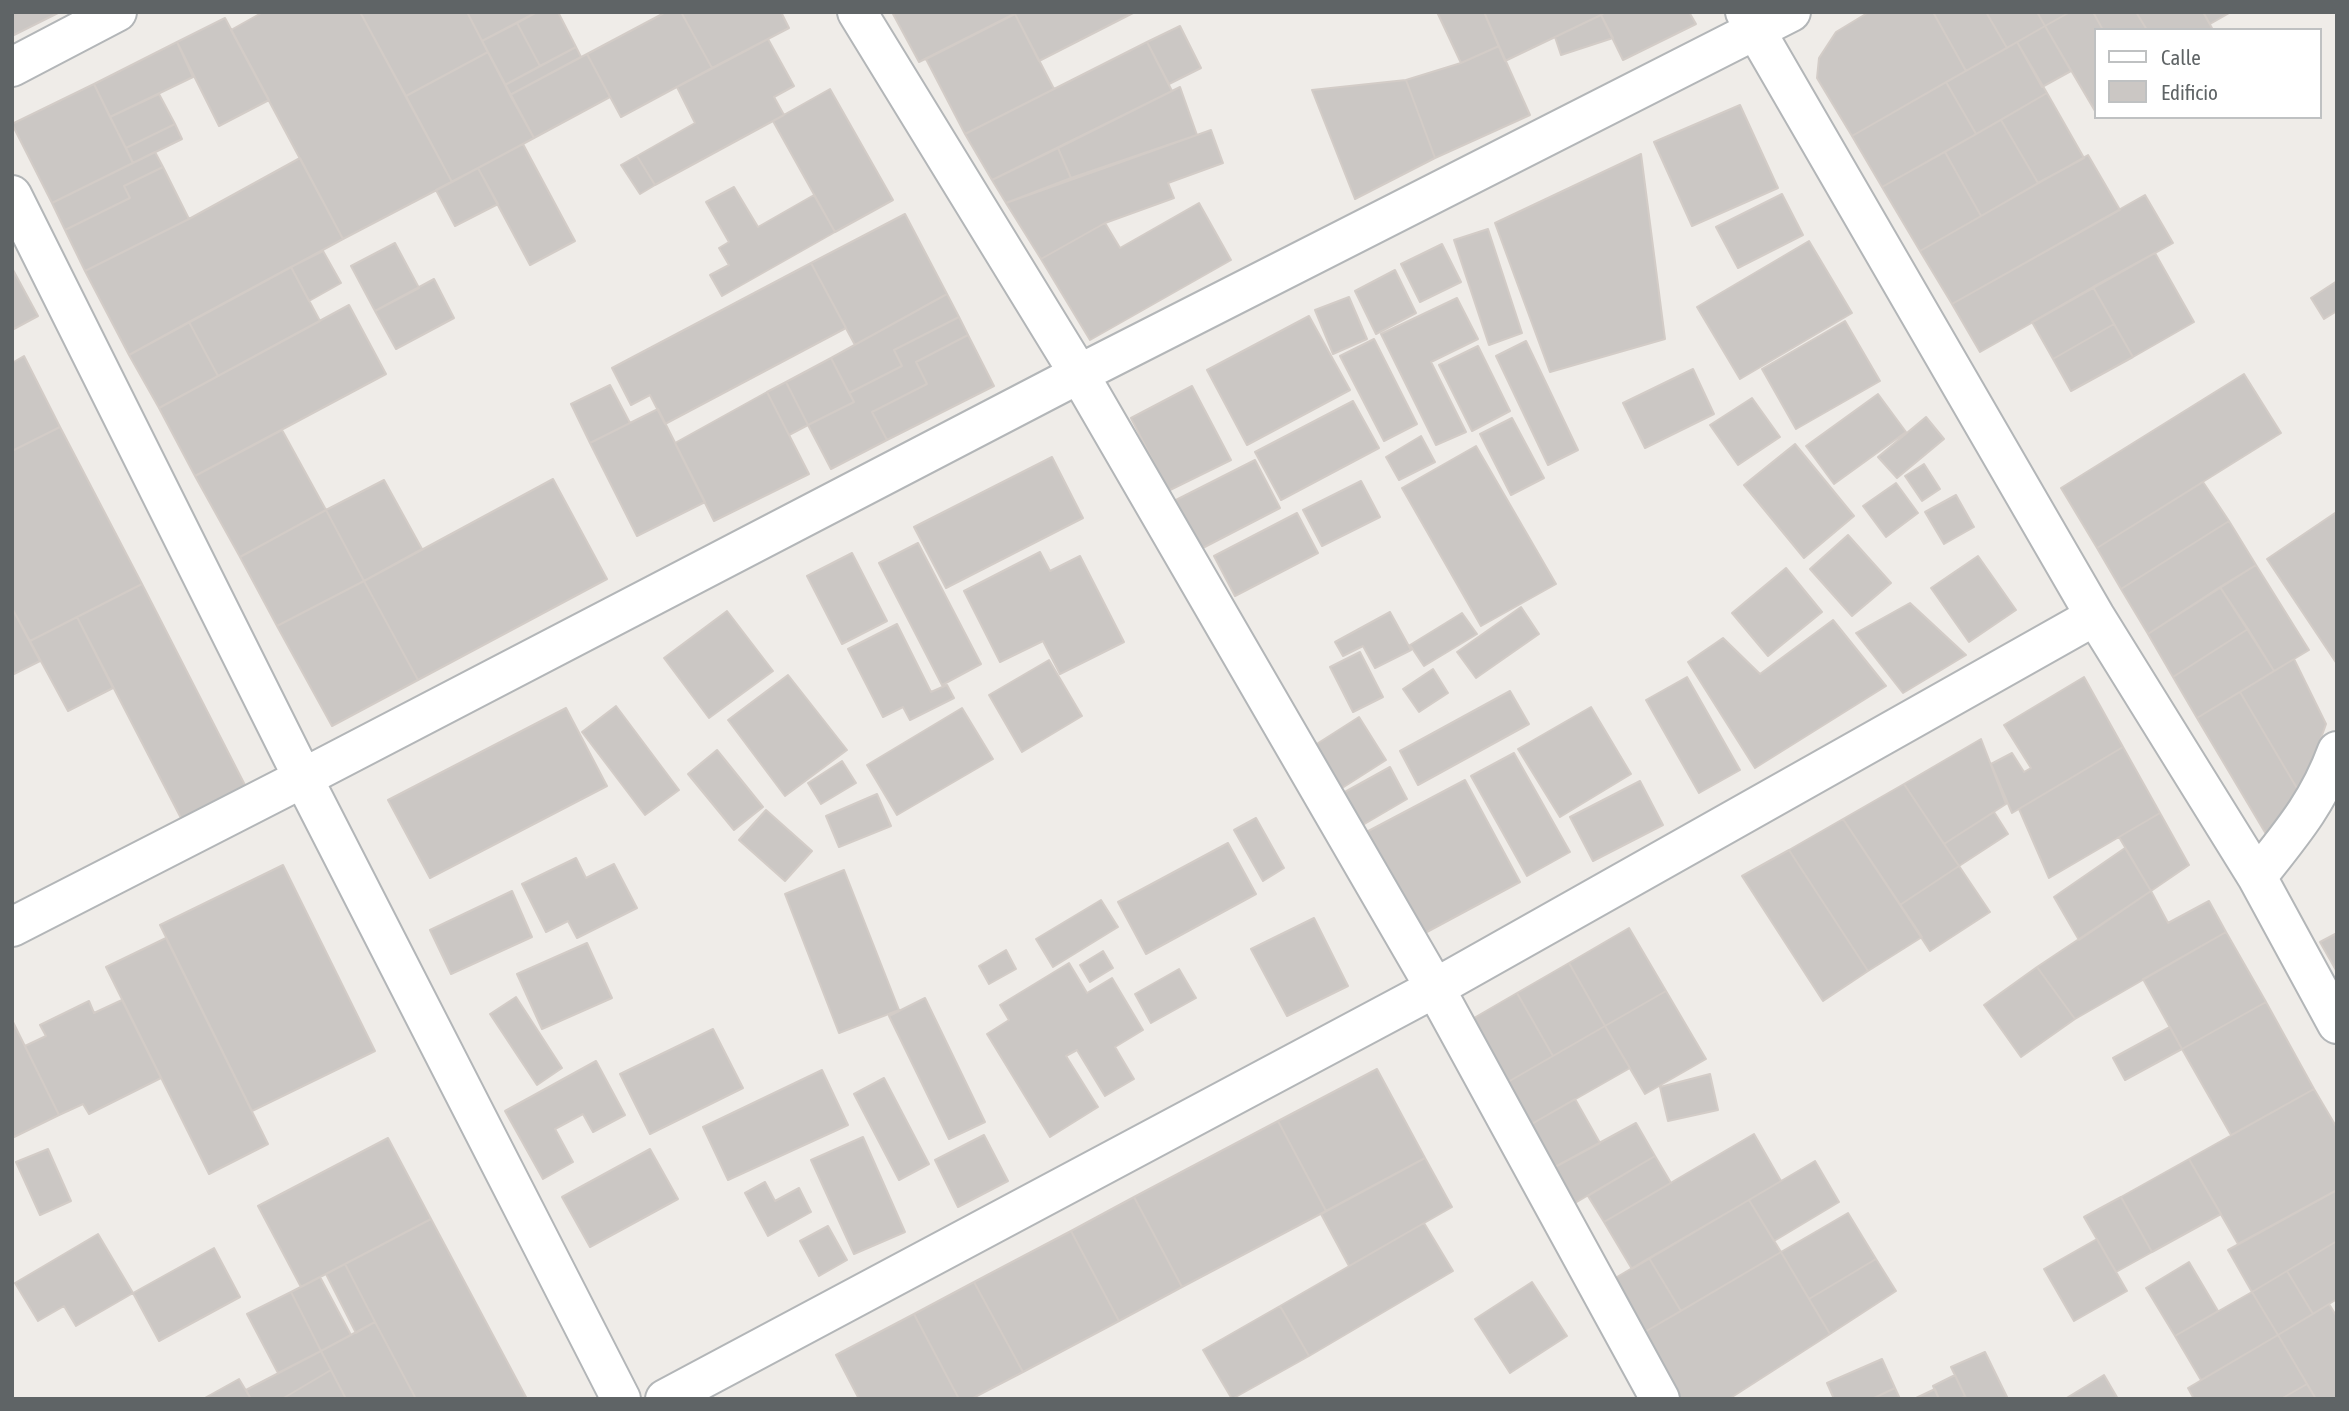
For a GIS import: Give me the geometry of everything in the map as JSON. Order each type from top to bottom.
[{"type":"street","points":[[12,67],[117,12]]},
{"type":"street","points":[[857,12],[1079,374],[1435,988],[1660,1399]]},
{"type":"street","points":[[12,927],[303,778],[1751,22],[1791,12]]},
{"type":"street","points":[[1751,22],[2095,616],[2257,877],[2337,1024]]},
{"type":"street","points":[[12,195],[303,778],[621,1399]]},
{"type":"street","points":[[665,1399],[1435,988],[2095,616]]},
{"type":"street","points":[[2257,877],[2306,815],[2322,789],[2337,751]]},
{"type":"building","points":[[12,12],[60,12],[12,36]]},
{"type":"building","points":[[263,12],[360,12],[452,182],[343,239],[231,30]]},
{"type":"building","points":[[360,12],[467,12],[488,52],[406,96]]},
{"type":"building","points":[[467,12],[537,12],[482,41]]},
{"type":"building","points":[[537,12],[558,12],[576,47],[540,66],[517,23]]},
{"type":"building","points":[[666,12],[681,12],[712,68],[621,117],[587,54]]},
{"type":"building","points":[[681,12],[781,12],[789,28],[712,68]]},
{"type":"building","points":[[1018,12],[919,62],[893,14]]},
{"type":"building","points":[[1135,12],[1039,61],[1015,14]]},
{"type":"building","points":[[1437,12],[1484,12],[1499,46],[1461,63]]},
{"type":"building","points":[[1484,12],[1600,12],[1601,15],[1505,61]]},
{"type":"building","points":[[1606,12],[1689,12],[1696,24],[1623,60],[1601,15]]},
{"type":"building","points":[[1869,12],[1933,12],[1966,71],[1852,136],[1817,78],[1819,58],[1836,32]]},
{"type":"building","points":[[1933,12],[1986,12],[2007,48],[1966,71]]},
{"type":"building","points":[[1986,12],[2037,12],[2045,26],[2007,48]]},
{"type":"building","points":[[2037,12],[2070,12],[2045,26]]},
{"type":"building","points":[[2070,12],[2093,12],[2102,28],[2094,28],[2094,109],[2045,26]]},
{"type":"building","points":[[2093,12],[2136,12],[2146,28],[2102,28]]},
{"type":"building","points":[[2136,12],[2203,12],[2212,28],[2146,28]]},
{"type":"building","points":[[2203,12],[2231,12],[2210,24]]},
{"type":"building","points":[[1015,14],[1054,89],[965,134],[926,59]]},
{"type":"building","points":[[1601,15],[1613,38],[1561,55],[1555,37]]},
{"type":"building","points":[[225,18],[269,100],[219,126],[177,42]]},
{"type":"building","points":[[517,23],[540,66],[505,85],[482,41]]},
{"type":"building","points":[[1180,26],[1201,68],[1169,84],[1147,42]]},
{"type":"building","points":[[2045,26],[2071,71],[2042,87],[2017,42]]},
{"type":"building","points":[[768,39],[794,86],[774,97],[784,115],[655,185],[637,156],[695,123],[677,87]]},
{"type":"building","points":[[177,42],[193,77],[110,117],[94,84]]},
{"type":"building","points":[[1147,42],[1172,91],[992,180],[965,134]]},
{"type":"building","points":[[2017,42],[2047,93],[1976,134],[1946,82]]},
{"type":"building","points":[[1499,46],[1530,115],[1435,158],[1406,80],[1461,63]]},
{"type":"building","points":[[576,47],[581,57],[510,95],[505,85]]},
{"type":"building","points":[[488,52],[534,138],[452,182],[406,96]]},
{"type":"building","points":[[587,54],[610,97],[534,138],[510,95]]},
{"type":"building","points":[[1406,80],[1435,158],[1355,199],[1312,90]]},
{"type":"building","points":[[1946,82],[1976,134],[1882,187],[1852,136]]},
{"type":"building","points":[[94,84],[133,163],[52,203],[12,124]]},
{"type":"building","points":[[1180,87],[1197,135],[1071,178],[1058,148]]},
{"type":"building","points":[[830,89],[893,200],[835,232],[773,121]]},
{"type":"building","points":[[2047,93],[2084,158],[2038,183],[2001,120]]},
{"type":"building","points":[[159,94],[175,124],[126,148],[110,117]]},
{"type":"building","points":[[1740,105],[1778,188],[1692,226],[1654,142]]},
{"type":"building","points":[[2001,120],[2038,183],[1981,216],[1945,152]]},
{"type":"building","points":[[175,124],[182,139],[133,163],[126,148]]},
{"type":"building","points":[[1211,130],[1223,163],[1168,183],[1174,198],[1105,223],[1041,259],[1006,203]]},
{"type":"building","points":[[523,144],[575,241],[530,265],[478,168]]},
{"type":"building","points":[[1058,148],[1071,178],[1006,203],[992,180]]},
{"type":"building","points":[[155,152],[163,167],[124,186],[130,198],[65,230],[52,203]]},
{"type":"building","points":[[1945,152],[1981,216],[1920,251],[1882,187]]},
{"type":"building","points":[[1641,154],[1665,339],[1550,372],[1495,223]]},
{"type":"building","points":[[2088,155],[2120,210],[1952,304],[1920,251]]},
{"type":"building","points":[[637,156],[655,185],[640,194],[621,165]]},
{"type":"building","points":[[300,158],[343,239],[129,355],[85,271],[189,219]]},
{"type":"building","points":[[163,167],[189,219],[85,271],[65,230],[130,198],[124,186]]},
{"type":"building","points":[[478,168],[498,204],[455,226],[436,190]]},
{"type":"building","points":[[734,187],[758,227],[814,195],[835,232],[722,296],[710,275],[729,265],[719,248],[729,242],[706,202]]},
{"type":"building","points":[[1782,194],[1803,235],[1738,268],[1716,227]]},
{"type":"building","points":[[2145,195],[2173,243],[1980,352],[1952,304]]},
{"type":"building","points":[[1199,203],[1231,260],[1090,340],[1041,259],[1105,223],[1120,248]]},
{"type":"building","points":[[905,214],[947,294],[855,345],[811,263]]},
{"type":"building","points":[[1488,229],[1522,333],[1489,345],[1454,240]]},
{"type":"building","points":[[1809,241],[1852,313],[1740,379],[1697,307]]},
{"type":"building","points":[[395,243],[419,288],[375,311],[351,266]]},
{"type":"building","points":[[1442,244],[1461,282],[1420,302],[1401,264]]},
{"type":"building","points":[[323,251],[341,283],[309,301],[291,267]]},
{"type":"building","points":[[2155,253],[2194,322],[2133,357],[2093,287]]},
{"type":"building","points":[[811,263],[846,328],[665,424],[650,395],[631,405],[612,368]]},
{"type":"building","points":[[291,267],[320,321],[218,376],[189,322]]},
{"type":"building","points":[[12,268],[38,316],[12,330]]},
{"type":"building","points":[[1395,270],[1416,313],[1376,334],[1355,291]]},
{"type":"building","points":[[434,279],[454,318],[396,349],[375,311]]},
{"type":"building","points":[[2337,281],[2337,311],[2324,319],[2311,298]]},
{"type":"building","points":[[2093,287],[2114,324],[2053,359],[2032,322]]},
{"type":"building","points":[[947,294],[959,317],[894,350],[902,366],[849,393],[831,358]]},
{"type":"building","points":[[1349,297],[1367,339],[1333,354],[1315,310]]},
{"type":"building","points":[[1457,298],[1478,339],[1431,362],[1466,432],[1436,445],[1381,334]]},
{"type":"building","points":[[349,305],[386,374],[195,476],[159,408]]},
{"type":"building","points":[[1309,316],[1350,390],[1247,445],[1207,370]]},
{"type":"building","points":[[959,317],[968,335],[916,362],[927,384],[872,412],[887,440],[831,469],[808,425],[854,402],[849,393],[902,366],[894,350]]},
{"type":"building","points":[[1845,321],[1880,381],[1796,429],[1762,369]]},
{"type":"building","points":[[189,322],[218,376],[159,408],[129,355]]},
{"type":"building","points":[[2114,324],[2133,357],[2071,391],[2053,359]]},
{"type":"building","points":[[968,335],[994,386],[887,440],[872,412],[927,384],[916,362]]},
{"type":"building","points":[[1374,339],[1417,424],[1384,441],[1340,356]]},
{"type":"building","points":[[1526,341],[1578,450],[1548,465],[1496,356]]},
{"type":"building","points":[[1478,346],[1510,411],[1472,431],[1439,365]]},
{"type":"building","points":[[24,356],[60,427],[12,451],[12,363]]},
{"type":"building","points":[[831,358],[854,402],[808,425],[786,382]]},
{"type":"building","points":[[1693,369],[1714,414],[1645,448],[1623,403]]},
{"type":"building","points":[[2244,374],[2281,433],[2097,548],[2061,488]]},
{"type":"building","points":[[786,382],[808,425],[789,435],[767,392]]},
{"type":"building","points":[[610,385],[630,423],[590,443],[571,404]]},
{"type":"building","points":[[1192,386],[1231,460],[1168,491],[1131,418]]},
{"type":"building","points":[[767,392],[809,474],[714,521],[675,443]]},
{"type":"building","points":[[1878,394],[1906,432],[1834,484],[1806,446]]},
{"type":"building","points":[[1752,398],[1780,437],[1738,465],[1710,425]]},
{"type":"building","points":[[1353,401],[1379,448],[1281,500],[1255,452]]},
{"type":"building","points":[[658,409],[705,502],[637,536],[590,443]]},
{"type":"building","points":[[1926,417],[1944,439],[1897,478],[1878,457]]},
{"type":"building","points":[[1512,418],[1544,478],[1511,495],[1480,434]]},
{"type":"building","points":[[60,427],[142,584],[30,641],[12,608],[12,451]]},
{"type":"building","points":[[282,430],[326,510],[240,557],[195,476]]},
{"type":"building","points":[[1421,436],[1435,462],[1399,480],[1386,457]]},
{"type":"building","points":[[1795,444],[1854,516],[1804,558],[1744,485]]},
{"type":"building","points":[[1476,446],[1556,584],[1481,626],[1402,488]]},
{"type":"building","points":[[1052,457],[1083,518],[946,588],[914,527]]},
{"type":"building","points":[[1255,460],[1280,508],[1195,552],[1170,503]]},
{"type":"building","points":[[1924,464],[1940,489],[1922,501],[1905,476]]},
{"type":"building","points":[[553,479],[607,579],[418,680],[364,581]]},
{"type":"building","points":[[384,480],[422,549],[364,581],[326,510]]},
{"type":"building","points":[[1361,481],[1380,517],[1322,546],[1303,510]]},
{"type":"building","points":[[2203,482],[2229,521],[2121,589],[2097,548]]},
{"type":"building","points":[[1896,483],[1918,513],[1886,537],[1863,506]]},
{"type":"building","points":[[1956,495],[1974,527],[1944,544],[1925,512]]},
{"type":"building","points":[[326,510],[364,581],[277,626],[240,557]]},
{"type":"building","points":[[1297,513],[1318,553],[1235,596],[1214,556]]},
{"type":"building","points":[[2335,513],[2337,517],[2337,664],[2267,559]]},
{"type":"building","points":[[2229,521],[2256,565],[2148,634],[2121,589]]},
{"type":"building","points":[[1848,535],[1891,583],[1852,616],[1810,569]]},
{"type":"building","points":[[918,543],[981,664],[942,685],[879,563]]},
{"type":"building","points":[[1040,552],[1050,571],[1080,556],[1124,642],[1060,674],[1043,641],[1000,662],[964,591]]},
{"type":"building","points":[[852,553],[887,621],[842,644],[807,576]]},
{"type":"building","points":[[1978,556],[2016,610],[1969,642],[1931,588]]},
{"type":"building","points":[[2256,565],[2309,650],[2274,671],[2220,587]]},
{"type":"building","points":[[1786,568],[1822,612],[1768,656],[1732,613]]},
{"type":"building","points":[[364,581],[418,680],[332,726],[277,626]]},
{"type":"building","points":[[142,584],[247,789],[183,822],[77,617]]},
{"type":"building","points":[[2220,587],[2248,629],[2173,677],[2148,634]]},
{"type":"building","points":[[1910,603],[1966,655],[1903,693],[1856,633]]},
{"type":"building","points":[[1521,607],[1539,634],[1476,678],[1457,652]]},
{"type":"building","points":[[12,608],[40,661],[12,675]]},
{"type":"building","points":[[727,611],[773,671],[709,718],[664,658]]},
{"type":"building","points":[[1390,612],[1411,650],[1375,668],[1363,646],[1343,656],[1335,642]]},
{"type":"building","points":[[1462,613],[1477,634],[1424,666],[1410,645]]},
{"type":"building","points":[[77,617],[113,688],[68,711],[30,641]]},
{"type":"building","points":[[1833,620],[1886,686],[1755,768],[1688,662],[1723,638],[1760,674]]},
{"type":"building","points":[[897,624],[931,692],[947,685],[954,698],[910,720],[903,707],[883,717],[848,649]]},
{"type":"building","points":[[2248,629],[2274,671],[2197,718],[2173,677]]},
{"type":"building","points":[[1360,652],[1383,697],[1353,712],[1330,667]]},
{"type":"building","points":[[2294,659],[2326,724],[2301,795],[2240,692]]},
{"type":"building","points":[[1049,660],[1082,716],[1022,752],[989,695]]},
{"type":"building","points":[[1433,669],[1448,693],[1419,712],[1403,689]]},
{"type":"building","points":[[788,675],[847,750],[785,796],[728,720]]},
{"type":"building","points":[[1687,677],[1740,770],[1699,793],[1646,700]]},
{"type":"building","points":[[2084,677],[2123,747],[2012,813],[1991,764],[2012,753],[2024,772],[2031,768],[2004,725]]},
{"type":"building","points":[[1510,691],[1529,724],[1418,785],[1400,751]]},
{"type":"building","points":[[2240,692],[2301,795],[2266,834],[2197,718]]},
{"type":"building","points":[[616,706],[679,790],[645,815],[582,732]]},
{"type":"building","points":[[1591,707],[1631,774],[1560,817],[1518,749]]},
{"type":"building","points":[[566,708],[607,786],[430,878],[388,800]]},
{"type":"building","points":[[962,708],[993,759],[897,815],[867,765]]},
{"type":"building","points":[[1359,717],[1386,760],[1339,790],[1312,747]]},
{"type":"building","points":[[1981,739],[2006,804],[1944,844],[1904,784]]},
{"type":"building","points":[[2123,747],[2160,813],[2049,878],[2019,809]]},
{"type":"building","points":[[717,750],[763,807],[734,830],[688,774]]},
{"type":"building","points":[[1514,753],[1570,852],[1527,876],[1471,776]]},
{"type":"building","points":[[842,761],[856,783],[821,804],[808,783]]},
{"type":"building","points":[[1390,767],[1407,799],[1361,826],[1343,793]]},
{"type":"building","points":[[1465,780],[1520,882],[1412,940],[1357,837]]},
{"type":"building","points":[[1640,781],[1663,825],[1593,861],[1570,817]]},
{"type":"building","points":[[1904,784],[1959,866],[1900,905],[1843,819]]},
{"type":"building","points":[[877,794],[891,826],[839,847],[826,816]]},
{"type":"building","points":[[766,810],[812,851],[785,881],[739,840]]},
{"type":"building","points":[[1994,812],[2008,834],[1959,866],[1944,844]]},
{"type":"building","points":[[2160,813],[2189,865],[2151,891],[2119,837]]},
{"type":"building","points":[[1256,818],[1284,868],[1263,881],[1234,830]]},
{"type":"building","points":[[1843,819],[1922,937],[1868,971],[1789,850]]},
{"type":"building","points":[[1228,843],[1256,894],[1146,954],[1118,902]]},
{"type":"building","points":[[2125,848],[2151,891],[2079,940],[2054,897]]},
{"type":"building","points":[[1789,850],[1868,971],[1823,1001],[1742,876]]},
{"type":"building","points":[[576,858],[586,878],[614,864],[637,908],[577,938],[568,921],[546,932],[522,884]]},
{"type":"building","points":[[283,865],[375,1051],[252,1111],[160,925]]},
{"type":"building","points":[[1959,866],[1990,912],[1930,951],[1900,905]]},
{"type":"building","points":[[844,870],[899,1010],[839,1033],[785,894]]},
{"type":"building","points":[[512,891],[532,937],[451,974],[430,930]]},
{"type":"building","points":[[2151,891],[2168,923],[2209,901],[2226,932],[2075,1019],[2037,967]]},
{"type":"building","points":[[1101,900],[1118,927],[1053,967],[1036,939]]},
{"type":"building","points":[[1314,918],[1348,986],[1287,1016],[1251,949]]},
{"type":"building","points":[[1629,928],[1666,991],[1605,1026],[1569,963]]},
{"type":"building","points":[[2226,932],[2266,1002],[2182,1049],[2143,979]]},
{"type":"building","points":[[2337,933],[2337,972],[2320,942]]},
{"type":"building","points":[[166,938],[268,1144],[209,1174],[106,967]]},
{"type":"building","points":[[587,943],[612,998],[542,1029],[517,974]]},
{"type":"building","points":[[1006,950],[1016,969],[989,984],[979,966]]},
{"type":"building","points":[[1103,951],[1113,968],[1090,982],[1080,965]]},
{"type":"building","points":[[1069,963],[1087,993],[1112,978],[1143,1030],[1115,1047],[1134,1079],[1105,1096],[1077,1050],[1066,1056],[1098,1107],[1050,1137],[987,1034],[1009,1020],[1000,1005]]},
{"type":"building","points":[[1569,963],[1605,1026],[1553,1056],[1517,993]]},
{"type":"building","points":[[2037,967],[2075,1019],[2021,1057],[1984,1005]]},
{"type":"building","points":[[1179,969],[1196,998],[1151,1023],[1135,994]]},
{"type":"building","points":[[1666,991],[1706,1059],[1645,1094],[1605,1026]]},
{"type":"building","points":[[1517,993],[1553,1056],[1508,1082],[1474,1018]]},
{"type":"building","points":[[516,997],[562,1068],[537,1085],[490,1014]]},
{"type":"building","points":[[925,998],[985,1122],[949,1139],[889,1016]]},
{"type":"building","points":[[122,1000],[161,1078],[89,1114],[83,1104],[59,1115],[25,1046],[46,1036],[40,1025],[89,1001],[94,1013]]},
{"type":"building","points":[[2266,1002],[2314,1089],[2231,1135],[2182,1049]]},
{"type":"building","points":[[12,1020],[59,1115],[12,1138]]},
{"type":"building","points":[[1605,1026],[1630,1068],[1530,1125],[1508,1082]]},
{"type":"building","points":[[2170,1027],[2182,1049],[2125,1080],[2113,1058]]},
{"type":"building","points":[[713,1029],[743,1088],[650,1134],[620,1074]]},
{"type":"building","points":[[596,1061],[625,1115],[593,1132],[583,1114],[555,1129],[573,1162],[543,1179],[505,1111]]},
{"type":"building","points":[[1377,1069],[1425,1158],[1326,1211],[1278,1121]]},
{"type":"building","points":[[822,1070],[848,1125],[728,1180],[703,1127]]},
{"type":"building","points":[[1710,1074],[1718,1110],[1668,1121],[1660,1087]]},
{"type":"building","points":[[884,1078],[929,1164],[899,1180],[854,1094]]},
{"type":"building","points":[[2314,1089],[2337,1128],[2337,1190],[2238,1244],[2189,1159]]},
{"type":"building","points":[[1575,1099],[1600,1143],[1555,1167],[1530,1125]]},
{"type":"building","points":[[1278,1121],[1326,1211],[1182,1287],[1134,1197]]},
{"type":"building","points":[[1636,1123],[1655,1156],[1575,1203],[1555,1167]]},
{"type":"building","points":[[1754,1134],[1781,1181],[1632,1269],[1604,1222]]},
{"type":"building","points":[[984,1135],[1008,1181],[958,1207],[935,1160]]},
{"type":"building","points":[[863,1137],[905,1232],[854,1254],[811,1160]]},
{"type":"building","points":[[388,1138],[431,1219],[301,1287],[258,1206]]},
{"type":"building","points":[[48,1149],[71,1201],[40,1215],[16,1162]]},
{"type":"building","points":[[650,1149],[678,1199],[590,1247],[562,1197]]},
{"type":"building","points":[[1655,1156],[1671,1183],[1604,1222],[1588,1196]]},
{"type":"building","points":[[1425,1158],[1452,1207],[1349,1266],[1321,1214]]},
{"type":"building","points":[[2189,1159],[2221,1214],[2152,1252],[2121,1197]]},
{"type":"building","points":[[1815,1161],[1839,1202],[1774,1241],[1749,1200]]},
{"type":"building","points":[[765,1182],[775,1201],[799,1188],[811,1212],[768,1236],[745,1193]]},
{"type":"building","points":[[2337,1190],[2337,1241],[2252,1292],[2228,1250]]},
{"type":"building","points":[[1134,1197],[1182,1287],[1119,1321],[1071,1231]]},
{"type":"building","points":[[2121,1197],[2152,1252],[2116,1272],[2084,1217]]},
{"type":"building","points":[[1749,1200],[1781,1252],[1681,1311],[1649,1258]]},
{"type":"building","points":[[1848,1213],[1876,1259],[1809,1299],[1781,1252]]},
{"type":"building","points":[[431,1219],[527,1399],[416,1399],[345,1264]]},
{"type":"building","points":[[1424,1223],[1453,1271],[1309,1356],[1280,1306]]},
{"type":"building","points":[[828,1226],[847,1260],[819,1276],[800,1241]]},
{"type":"building","points":[[1071,1231],[1119,1321],[1023,1372],[974,1282]]},
{"type":"building","points":[[98,1234],[133,1293],[76,1326],[64,1306],[38,1321],[15,1283]]},
{"type":"building","points":[[2097,1239],[2127,1291],[2074,1321],[2044,1269]]},
{"type":"building","points":[[2337,1241],[2337,1299],[2313,1314],[2287,1271]]},
{"type":"building","points":[[214,1248],[240,1297],[159,1341],[133,1293]]},
{"type":"building","points":[[1781,1252],[1830,1334],[1729,1399],[1679,1399],[1643,1333]]},
{"type":"building","points":[[1649,1258],[1681,1311],[1643,1333],[1612,1280]]},
{"type":"building","points":[[1876,1259],[1896,1291],[1830,1334],[1809,1299]]},
{"type":"building","points":[[2189,1262],[2218,1311],[2175,1336],[2146,1288]]},
{"type":"building","points":[[345,1264],[375,1322],[356,1333],[326,1274]]},
{"type":"building","points":[[2287,1271],[2313,1314],[2278,1335],[2252,1292]]},
{"type":"building","points":[[320,1277],[351,1335],[321,1351],[291,1292]]},
{"type":"building","points":[[974,1282],[1023,1372],[971,1399],[959,1399],[914,1314]]},
{"type":"building","points":[[1532,1282],[1567,1336],[1510,1373],[1475,1319]]},
{"type":"building","points":[[291,1292],[321,1351],[278,1373],[247,1314]]},
{"type":"building","points":[[2252,1292],[2278,1335],[2201,1380],[2175,1336]]},
{"type":"building","points":[[2329,1304],[2337,1317],[2337,1399],[2316,1399],[2278,1335]]},
{"type":"building","points":[[1280,1306],[1309,1356],[1232,1399],[1203,1350]]},
{"type":"building","points":[[914,1314],[959,1399],[859,1399],[836,1355]]},
{"type":"building","points":[[375,1322],[416,1399],[346,1399],[321,1351]]},
{"type":"building","points":[[2278,1335],[2307,1384],[2281,1399],[2194,1399],[2188,1388]]},
{"type":"building","points":[[321,1351],[331,1370],[282,1399],[251,1399],[246,1390]]},
{"type":"building","points":[[1985,1352],[2008,1399],[1967,1399],[1965,1396],[1951,1367]]},
{"type":"building","points":[[1882,1359],[1895,1388],[1872,1399],[1834,1399],[1827,1383]]},
{"type":"building","points":[[331,1370],[346,1399],[282,1399]]},
{"type":"building","points":[[1955,1375],[1965,1396],[1960,1399],[1939,1399],[1933,1386]]},
{"type":"building","points":[[2104,1375],[2118,1399],[2065,1399]]},
{"type":"building","points":[[239,1379],[251,1399],[203,1399]]},
{"type":"building","points":[[2307,1384],[2316,1399],[2281,1399]]},
{"type":"building","points":[[1895,1388],[1900,1399],[1872,1399]]},
{"type":"building","points":[[1935,1389],[1939,1399],[1914,1399]]}]
